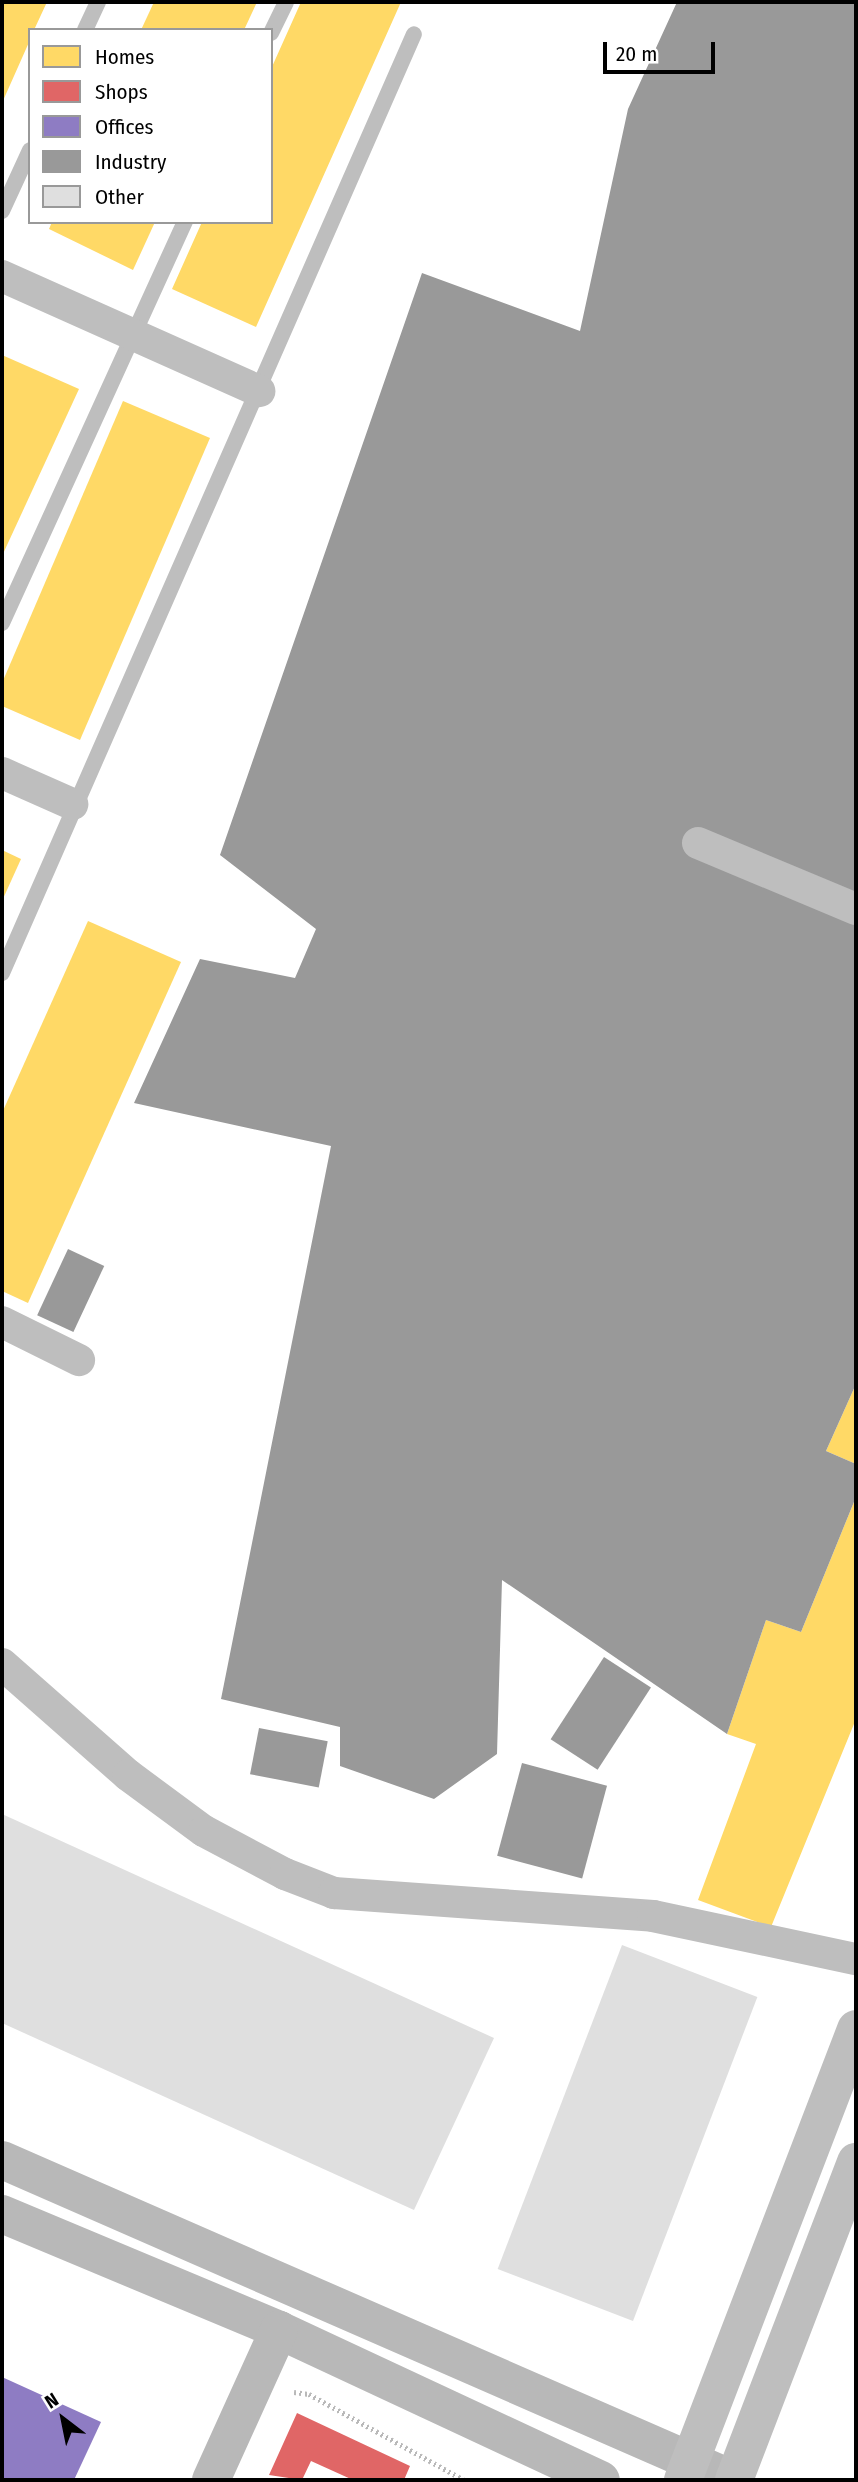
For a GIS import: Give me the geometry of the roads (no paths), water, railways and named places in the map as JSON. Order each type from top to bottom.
[{"type":"highway","points":[[687,2472],[856,2029]]},
{"type":"highway","points":[[734,2480],[856,2162]]},
{"type":"street","points":[[2,276],[259,391]]},
{"type":"street","points":[[2,773],[72,804]]},
{"type":"street","points":[[698,843],[856,909]]},
{"type":"street","points":[[2,1322],[79,1360]]},
{"type":"street","points":[[2,1664],[128,1775],[204,1831],[285,1874],[334,1893],[653,1916],[856,1959]]},
{"type":"street","points":[[2,2160],[687,2472],[734,2480]]},
{"type":"street","points":[[2,2214],[279,2330],[601,2480]]},
{"type":"street","points":[[211,2480],[279,2330]]},
{"type":"lane","points":[[86,28],[98,2]]},
{"type":"lane","points":[[273,29],[286,2]]},
{"type":"lane","points":[[2,973],[72,804],[259,391],[414,34]]},
{"type":"lane","points":[[2,211],[28,154]]},
{"type":"lane","points":[[2,623],[184,224]]}]
